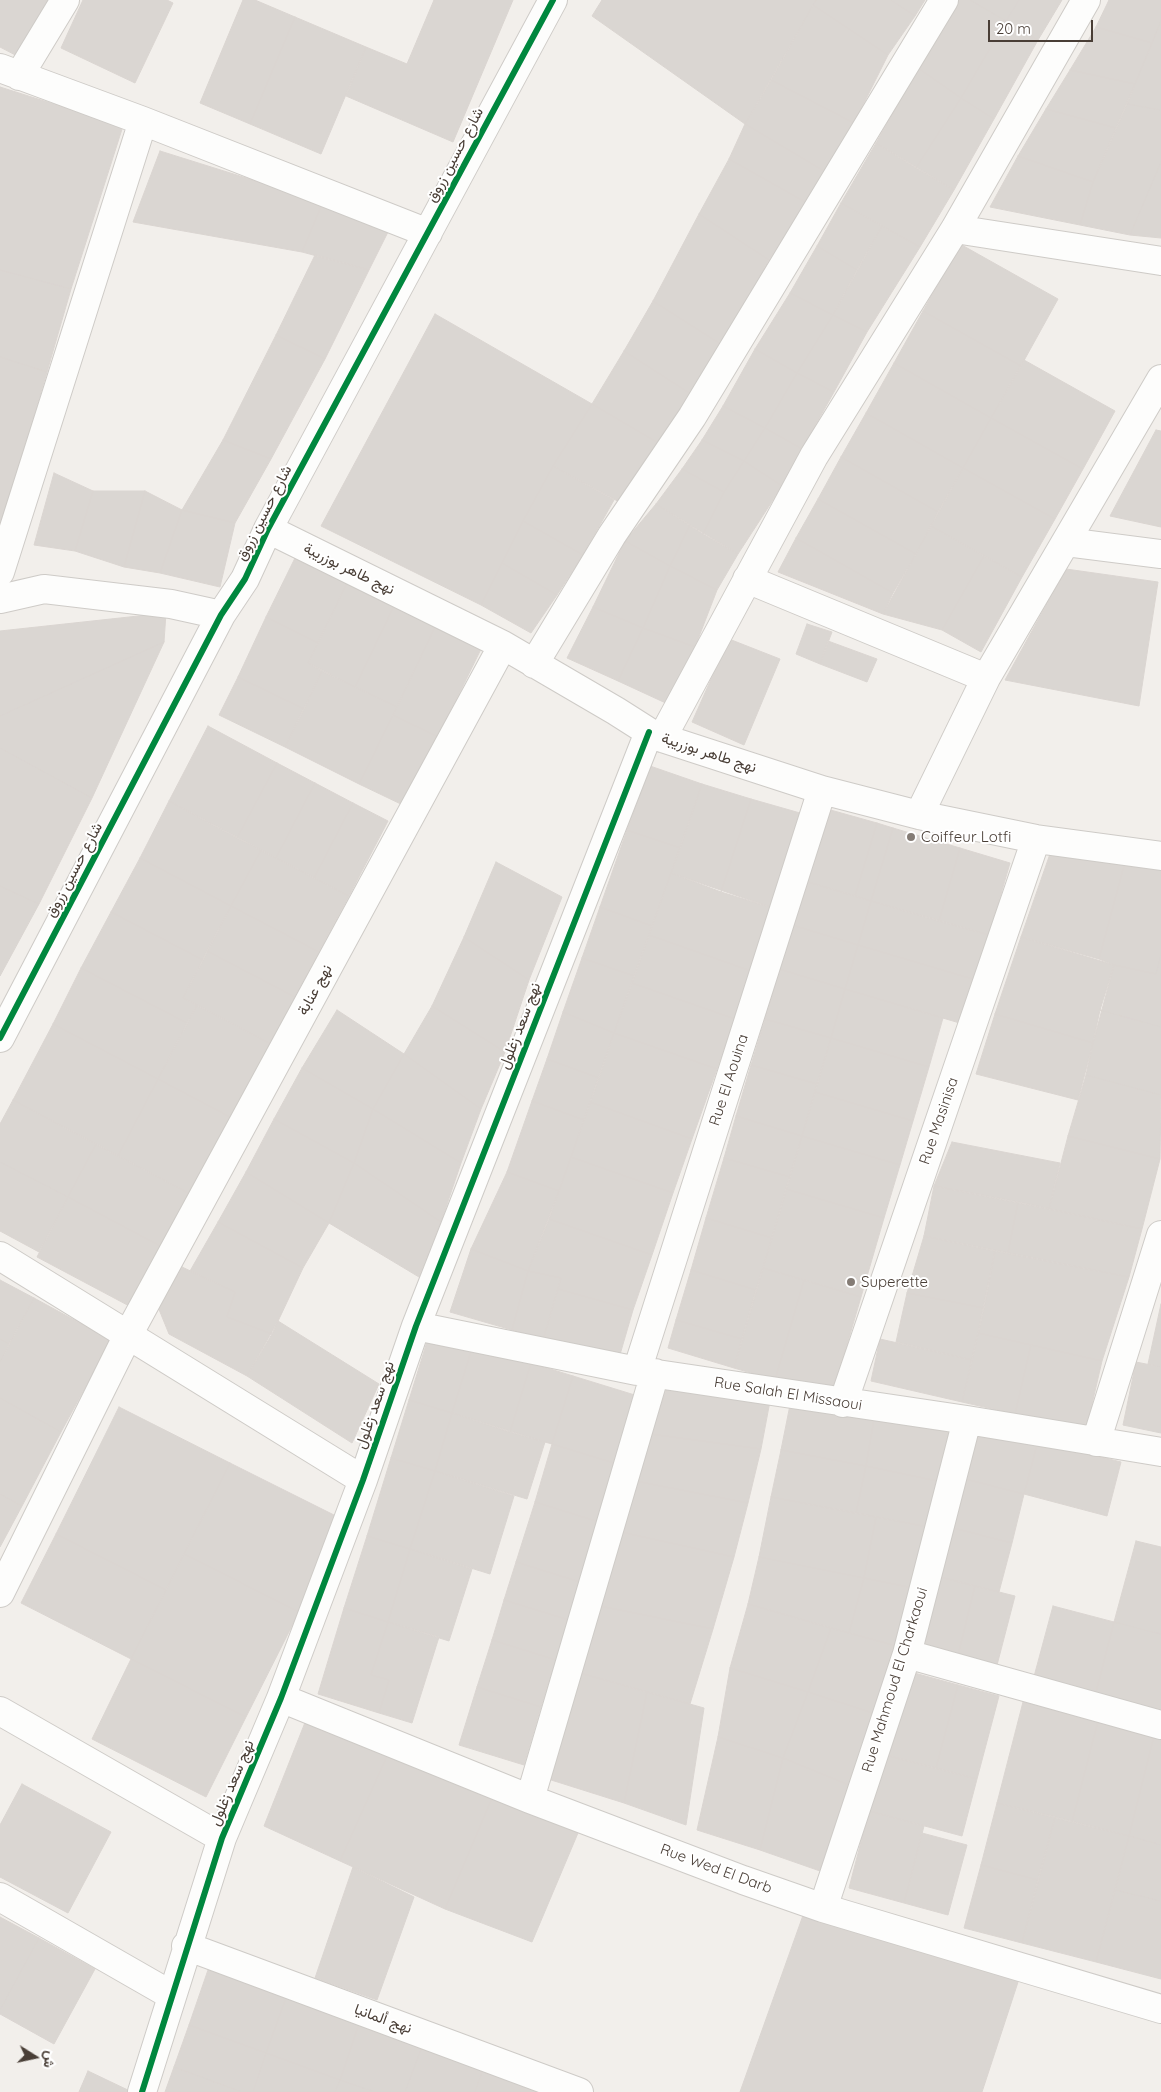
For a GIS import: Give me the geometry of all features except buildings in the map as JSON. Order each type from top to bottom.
[{"type":"street","points":[[65,0],[10,72],[143,121],[428,233]]},
{"type":"street","name":"شارع حسين زروق","points":[[0,1038],[221,615],[245,579],[268,529],[553,0]]},
{"type":"street","points":[[534,664],[612,536],[692,417],[944,0]]},
{"type":"street","name":"نهج سعد زغلول","points":[[142,2092],[186,1946],[222,1838],[281,1698],[363,1480],[416,1326],[655,735],[747,579],[814,456],[955,229],[1086,0]]},
{"type":"street","points":[[143,121],[0,572],[44,589],[171,604],[221,615]]},
{"type":"street","points":[[955,229],[1161,261]]},
{"type":"street","points":[[919,815],[986,678],[1161,379]]},
{"type":"street","name":"نهج طاهر بوزريبة","points":[[268,529],[503,645],[655,735],[822,790],[919,815],[1036,839],[1161,856]]},
{"type":"street","points":[[1066,542],[1161,554]]},
{"type":"street","points":[[747,579],[986,678]]},
{"type":"street","points":[[0,599],[44,589]]},
{"type":"street","name":"نهج عنابة","points":[[0,1593],[128,1335],[503,645]]},
{"type":"street","name":"Rue El Aouina","points":[[530,1799],[646,1372],[822,790]]},
{"type":"street","name":"Rue Masinisa","points":[[843,1403],[1036,839]]},
{"type":"street","points":[[1096,1442],[1161,1235]]},
{"type":"street","points":[[0,1256],[363,1480]]},
{"type":"street","name":"Rue Salah El Missaoui","points":[[416,1326],[646,1372],[843,1403],[967,1420],[1161,1452]]},
{"type":"street","name":"Rue Mahmoud El Charkaoui","points":[[823,1908],[907,1654],[967,1420]]},
{"type":"street","points":[[907,1654],[1161,1725]]},
{"type":"street","name":"Rue Wed El Darb","points":[[281,1698],[530,1799],[743,1880],[823,1908],[1161,2009]]},
{"type":"street","points":[[0,1711],[222,1838]]},
{"type":"street","points":[[0,1897],[171,1995]]},
{"type":"street","name":"نهج ألمانيا","points":[[186,1946],[579,2092]]},
{"type":"cycle path","points":[[0,1038],[221,615],[245,579],[268,529],[553,0]]},
{"type":"cycle path","points":[[142,2092],[222,1838],[281,1698],[363,1480],[416,1326],[649,732]]},
{"type":"place","name":"Coiffeur Lotfi","points":[[911,837]]},
{"type":"place","name":"Superette","points":[[851,1282]]}]
